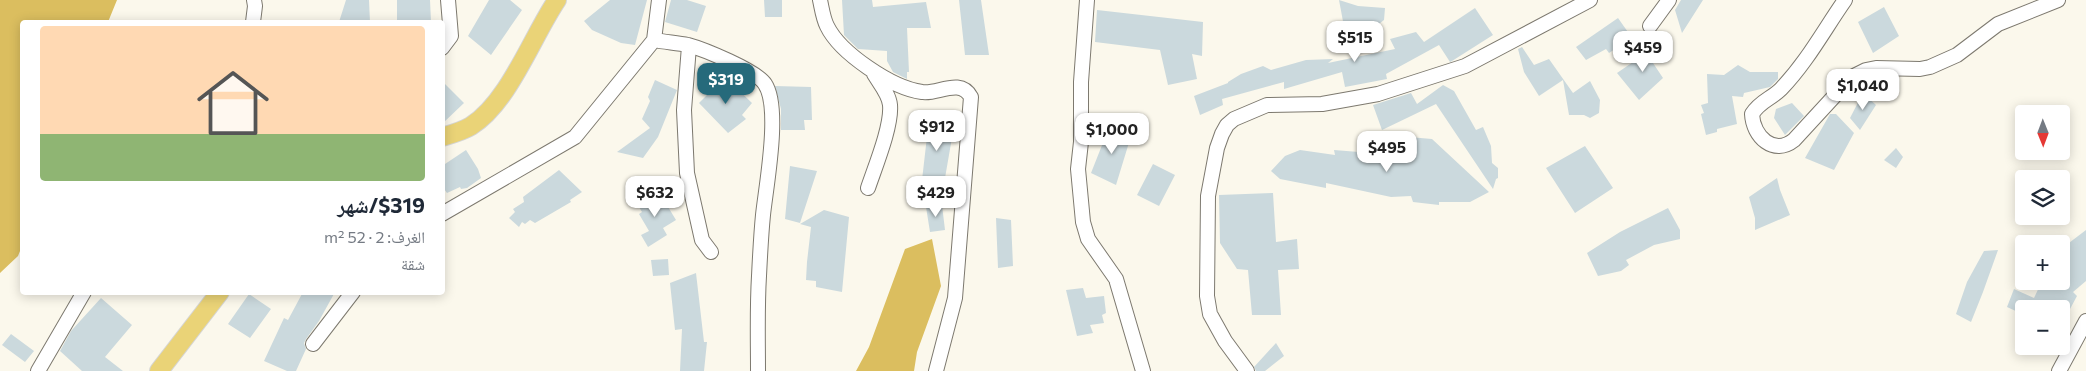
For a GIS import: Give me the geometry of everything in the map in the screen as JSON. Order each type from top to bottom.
[{"type":"main road","points":[[445,137],[470,126],[489,111],[506,88],[555,0]]},
{"type":"main road","points":[[159,371],[218,295]]},
{"type":"street","points":[[253,20],[254,0]]},
{"type":"street","points":[[445,46],[451,36],[448,0]]},
{"type":"street","points":[[445,212],[575,137],[654,40],[659,0]]},
{"type":"street","points":[[820,0],[827,26],[833,36],[874,73],[900,87],[924,93],[950,87],[967,91],[971,97],[955,298],[936,371]]},
{"type":"street","points":[[1087,0],[1081,82],[1081,142],[1078,169],[1083,222],[1088,239],[1116,279],[1141,366],[1155,371]]},
{"type":"street","points":[[1247,371],[1225,341],[1210,314],[1207,296],[1208,196],[1217,148],[1227,125],[1234,119],[1267,105],[1322,104],[1378,94],[1451,71],[1465,66],[1590,0]]},
{"type":"street","points":[[1650,26],[1669,0]]},
{"type":"street","points":[[1846,0],[1813,51],[1779,91],[1762,102],[1752,114],[1754,127],[1762,139],[1774,146],[1785,146],[1794,140],[1852,77],[1866,70],[1876,68],[1920,69],[1930,67],[1957,55],[1998,24],[2058,0]]},
{"type":"street","points":[[654,40],[689,46],[750,71],[766,84],[770,97],[772,127],[770,168],[763,215],[759,279],[758,371]]},
{"type":"street","points":[[689,46],[684,110],[687,173],[702,240],[711,252]]},
{"type":"street","points":[[868,188],[890,118],[890,104],[886,92],[874,73]]},
{"type":"street","points":[[38,371],[82,295]]},
{"type":"street","points":[[313,344],[351,295]]},
{"type":"street","points":[[2059,371],[2086,321]]},
{"type":"shaded area","points":[[0,0],[117,0],[109,20],[20,20],[20,251],[18,256],[0,273]]},
{"type":"shaded area","points":[[932,239],[941,286],[917,352],[914,371],[856,371],[869,347],[905,249]]},
{"type":"building","points":[[346,0],[369,0],[370,20],[340,20]]},
{"type":"building","points":[[397,0],[430,0],[431,20],[397,20]]},
{"type":"building","points":[[489,0],[510,0],[522,10],[491,55],[468,36]]},
{"type":"building","points":[[610,0],[647,0],[635,45],[621,43],[592,30],[584,21]]},
{"type":"building","points":[[671,0],[687,0],[706,6],[697,32],[665,22]]},
{"type":"building","points":[[764,0],[782,0],[782,17],[765,17]]},
{"type":"building","points":[[842,0],[872,0],[873,7],[926,2],[931,28],[907,28],[909,72],[907,72],[907,79],[893,72],[887,61],[887,51],[858,49],[844,35]]},
{"type":"building","points":[[959,0],[981,0],[989,55],[965,55]]},
{"type":"building","points":[[1339,0],[1358,6],[1385,8],[1384,20],[1348,48]]},
{"type":"building","points":[[1681,0],[1703,0],[1682,33],[1675,10]]},
{"type":"building","points":[[1884,7],[1899,36],[1873,53],[1858,22]]},
{"type":"building","points":[[1475,8],[1493,35],[1450,62],[1439,45],[1386,74],[1387,79],[1345,87],[1342,72],[1284,89],[1284,82],[1222,99],[1223,105],[1200,115],[1194,96],[1228,83],[1241,74],[1263,66],[1271,70],[1306,60],[1333,59],[1328,63],[1395,49],[1390,39],[1416,32],[1424,42]]},
{"type":"building","points":[[1097,10],[1203,22],[1202,56],[1192,54],[1197,79],[1168,85],[1160,50],[1095,42]]},
{"type":"building","points":[[1618,18],[1630,35],[1623,41],[1624,43],[1609,53],[1606,49],[1586,60],[1576,47]]},
{"type":"building","points":[[1669,37],[1653,63],[1663,78],[1639,100],[1617,73],[1636,60],[1638,63],[1645,54]]},
{"type":"building","points":[[1522,47],[1534,65],[1549,59],[1573,93],[1590,81],[1600,100],[1599,113],[1590,118],[1584,115],[1569,115],[1563,80],[1539,96],[1524,72],[1518,49]]},
{"type":"building","points":[[1738,65],[1750,72],[1778,72],[1778,79],[1770,87],[1744,93],[1743,97],[1732,96],[1737,124],[1717,129],[1717,132],[1706,135],[1701,114],[1704,113],[1701,105],[1708,103],[1707,74],[1724,75]]},
{"type":"building","points":[[725,77],[752,103],[742,115],[746,119],[728,133],[699,103]]},
{"type":"building","points":[[655,80],[677,90],[658,137],[643,158],[617,152],[650,128],[642,119],[650,101],[648,97]]},
{"type":"building","points":[[445,84],[464,103],[445,121]]},
{"type":"building","points":[[1443,85],[1454,91],[1476,130],[1483,127],[1491,146],[1492,163],[1498,168],[1498,178],[1493,189],[1436,104],[1382,130],[1373,105],[1411,93],[1417,104]]},
{"type":"building","points":[[775,86],[811,87],[812,120],[804,120],[805,130],[781,130],[781,109]]},
{"type":"building","points":[[1863,93],[1876,105],[1860,130],[1850,118]]},
{"type":"building","points":[[1792,103],[1804,116],[1785,135],[1774,118],[1776,109]]},
{"type":"building","points":[[1830,114],[1836,114],[1854,133],[1834,170],[1805,158]]},
{"type":"building","points":[[1110,125],[1131,136],[1116,185],[1091,173]]},
{"type":"building","points":[[954,126],[945,178],[922,180],[928,128]]},
{"type":"building","points":[[1409,137],[1432,139],[1489,192],[1470,202],[1439,202],[1439,205],[1413,202],[1411,196],[1391,197],[1326,183],[1326,188],[1280,179],[1271,171],[1285,156],[1300,150],[1335,155],[1334,150],[1396,155],[1396,152],[1408,151]]},
{"type":"building","points":[[1585,146],[1613,188],[1575,213],[1546,168]]},
{"type":"building","points":[[1896,148],[1903,157],[1896,168],[1884,160]]},
{"type":"building","points":[[466,150],[478,169],[481,178],[467,188],[461,189],[460,187],[447,193],[445,190],[445,164]]},
{"type":"building","points":[[1153,164],[1175,175],[1159,206],[1137,195]]},
{"type":"building","points":[[790,166],[817,171],[800,223],[785,219]]},
{"type":"building","points":[[559,170],[582,192],[570,200],[571,202],[535,223],[530,220],[525,224],[522,222],[519,227],[509,218],[515,212],[513,209],[524,202],[523,197]]},
{"type":"building","points":[[1777,178],[1790,215],[1755,230],[1755,218],[1749,197]]},
{"type":"building","points":[[659,192],[676,220],[663,228],[667,235],[648,247],[641,235],[649,231],[639,214],[642,212],[638,205]]},
{"type":"building","points":[[1273,193],[1276,242],[1297,239],[1299,269],[1278,270],[1281,315],[1252,315],[1248,270],[1237,269],[1220,243],[1219,195]]},
{"type":"building","points":[[942,205],[945,230],[930,232],[926,207]]},
{"type":"building","points":[[1668,208],[1680,230],[1680,239],[1654,245],[1626,260],[1629,265],[1621,271],[1598,276],[1587,253],[1620,232]]},
{"type":"building","points":[[824,210],[849,217],[842,292],[816,287],[816,281],[806,280],[811,227],[800,224]]},
{"type":"building","points":[[996,218],[1011,220],[1013,266],[998,268]]},
{"type":"building","points":[[2086,230],[2086,281],[2073,292],[2077,296],[2070,309],[2070,300],[2015,300],[2015,311],[2007,307],[2014,289],[2034,298],[2038,290],[2070,290],[2070,242]]},
{"type":"building","points":[[1998,250],[1971,322],[1956,314],[1967,282],[1984,251]]},
{"type":"building","points":[[668,259],[669,275],[653,276],[651,260]]},
{"type":"building","points":[[696,273],[704,342],[707,342],[704,371],[680,371],[682,329],[675,330],[670,283]]},
{"type":"building","points":[[1083,288],[1086,298],[1104,296],[1106,313],[1102,315],[1104,323],[1090,325],[1093,333],[1077,336],[1066,290]]},
{"type":"building","points":[[248,295],[271,309],[250,338],[228,324]]},
{"type":"building","points":[[301,295],[333,295],[304,343],[306,349],[296,371],[287,371],[264,361],[284,318],[288,320]]},
{"type":"building","points":[[101,298],[132,325],[105,357],[123,371],[82,371],[60,351],[71,331]]},
{"type":"building","points":[[11,334],[34,351],[25,362],[2,345]]},
{"type":"building","points":[[1276,343],[1284,356],[1265,371],[1256,371],[1254,367]]}]
